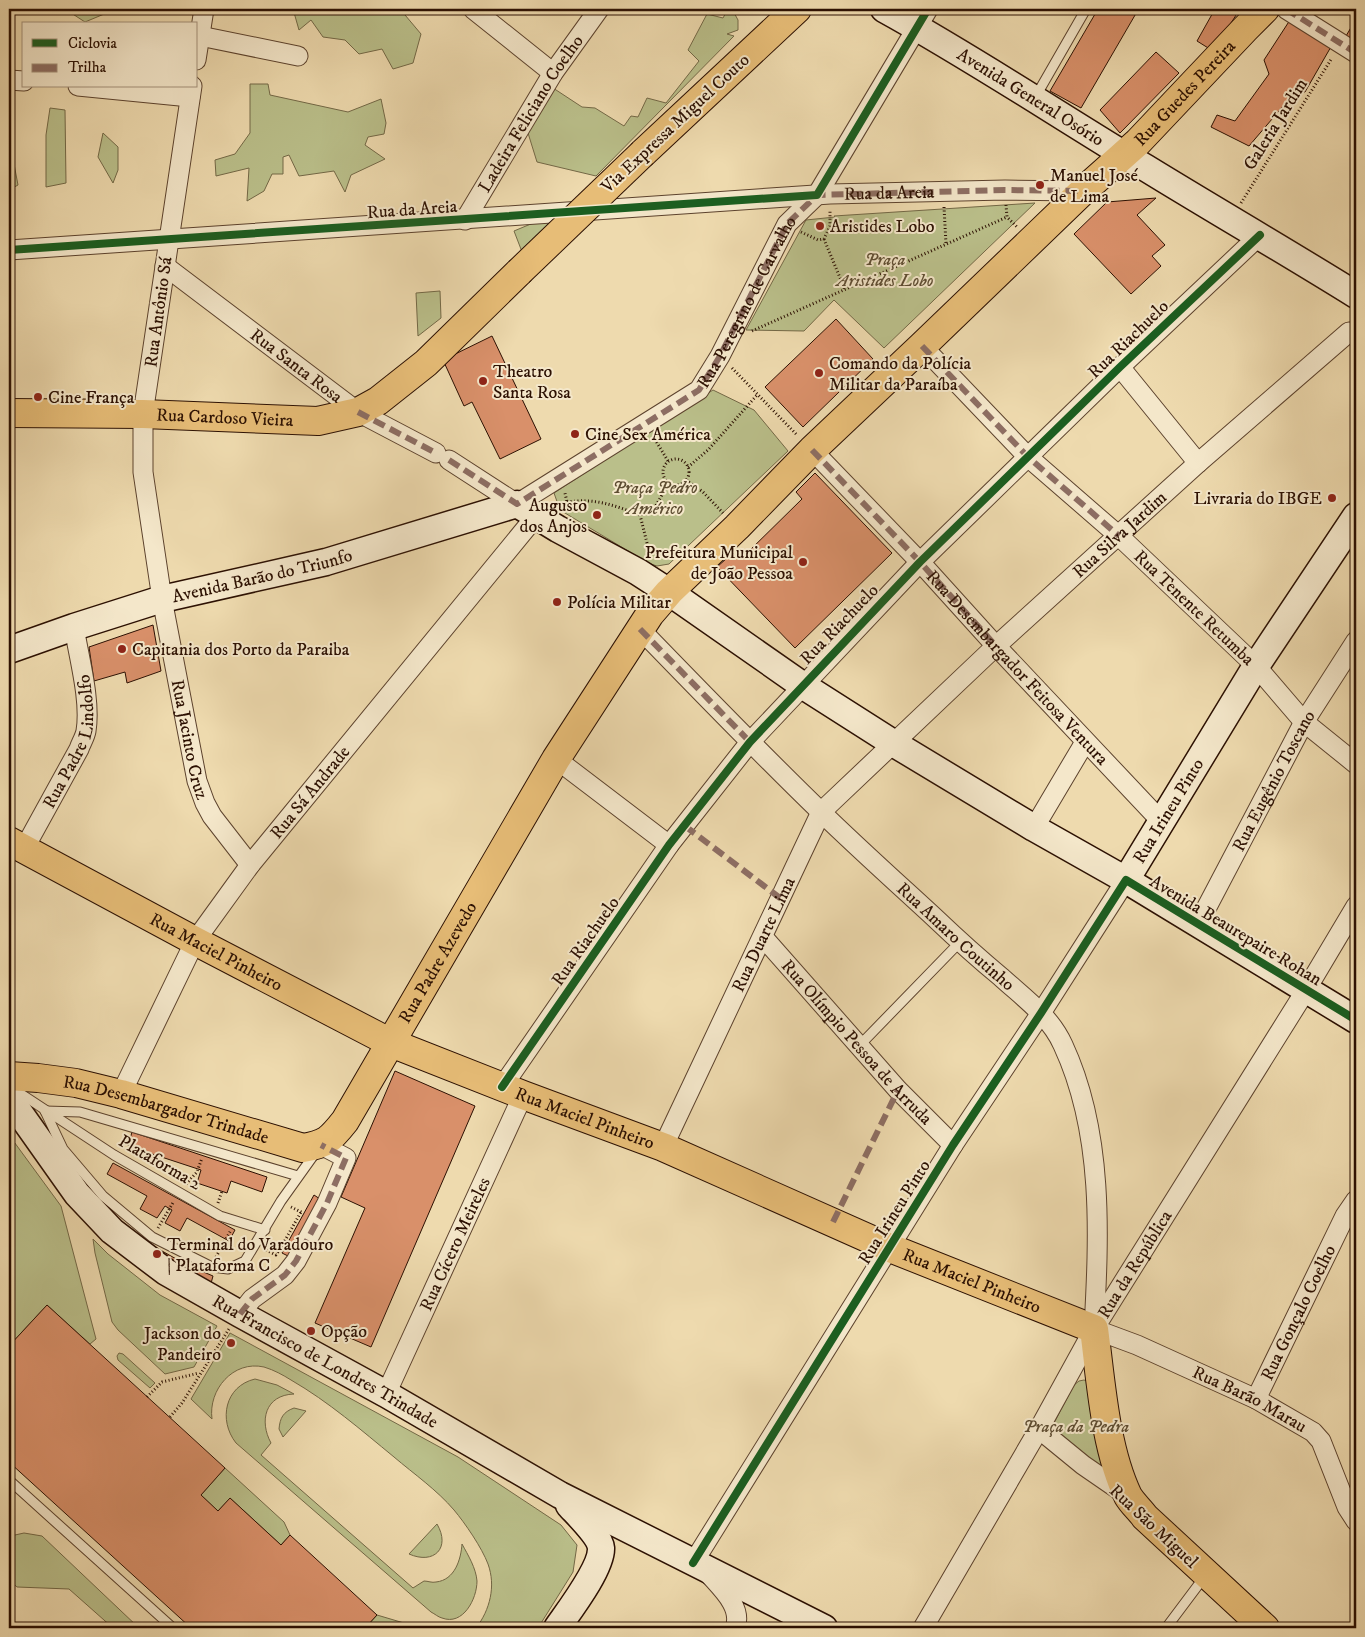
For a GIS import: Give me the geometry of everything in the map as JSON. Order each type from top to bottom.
[{"type":"main road","name":"Via Expressa Miguel Couto","points":[[368,407],[426,363],[643,153],[797,9]]},
{"type":"main road","name":"Avenida General Osório","points":[[884,9],[922,18],[1035,99],[1356,295]]},
{"type":"main road","name":"Rua Guedes Pereira","points":[[1124,154],[1138,142],[1265,9]]},
{"type":"main road","points":[[537,516],[638,572],[669,592],[737,527],[812,450],[1031,240],[1124,154]]},
{"type":"main road","name":"Rua Cardoso Vieira","points":[[9,413],[143,414],[318,421],[368,407]]},
{"type":"main road","name":"Avenida Barão do Triunfo","points":[[13,644],[162,599],[537,516]]},
{"type":"main road","name":"Rua Irineu Pinto","points":[[1126,880],[1160,821],[1256,666],[1356,516]]},
{"type":"main road","name":"Rua Padre Azevedo","points":[[321,1144],[334,1135],[345,1121],[556,759],[640,628],[669,592]]},
{"type":"main road","name":"Avenida Beaurepaire Rohan","points":[[669,592],[802,685],[893,743],[1034,828],[1126,880],[1356,1020]]},
{"type":"main road","name":"Rua Maciel Pinheiro","points":[[16,845],[391,1043],[512,1091],[663,1147],[890,1248],[1094,1330]]},
{"type":"main road","name":"Rua Desembargador Trindade","points":[[9,1076],[76,1083],[121,1094],[292,1146],[303,1148],[321,1144]]},
{"type":"main road","name":"Rua Francisco de Londres Trindade","points":[[9,1098],[77,1194],[112,1231],[166,1272],[386,1394],[560,1495],[824,1628]]},
{"type":"main road","points":[[1094,1330],[1106,1416],[1115,1460],[1129,1497]]},
{"type":"main road","points":[[557,1628],[578,1599],[597,1564],[601,1548],[593,1531],[560,1495]]},
{"type":"main road","name":"Rua São Miguel","points":[[1129,1497],[1145,1517],[1265,1628]]},
{"type":"street","points":[[198,48],[204,9]]},
{"type":"street","points":[[473,9],[552,74]]},
{"type":"street","name":"Ladeira Feliciano Coelho","points":[[465,220],[552,74],[599,9]]},
{"type":"street","points":[[1286,9],[1349,48]]},
{"type":"street","name":"Rua Peregrino de Carvalho","points":[[537,516],[562,475],[700,390],[787,224],[824,195],[922,18]]},
{"type":"street","points":[[200,36],[298,56]]},
{"type":"street","points":[[9,80],[22,81]]},
{"type":"street","points":[[116,88],[191,92]]},
{"type":"street","name":"Rua Antônio Sá","points":[[162,599],[143,472],[143,414],[191,92]]},
{"type":"street","name":"Rua da Areia","points":[[9,250],[824,195],[1005,190],[1083,191]]},
{"type":"street","name":"Rua Riachuelo","points":[[512,1091],[669,845],[750,742],[920,562],[1120,367],[1260,235]]},
{"type":"street","name":"Rua Santa Rosa","points":[[165,266],[368,407],[537,516]]},
{"type":"street","name":"Rua Silva Jardim","points":[[893,743],[996,646],[1198,463],[1349,332]]},
{"type":"street","name":"Rua Tenente Retumba","points":[[922,346],[1028,457],[1119,536],[1256,666],[1304,722],[1356,764]]},
{"type":"street","points":[[1120,367],[1198,463]]},
{"type":"street","name":"Rua Desembargador Feitosa Ventura","points":[[812,450],[920,562],[1160,821]]},
{"type":"street","name":"Rua Sá Andrade","points":[[121,1094],[195,941],[250,865],[537,516]]},
{"type":"street","name":"Rua Jacinto Cruz","points":[[162,599],[197,781],[212,816],[250,865]]},
{"type":"street","name":"Rua Padre Lindolfo","points":[[16,845],[79,749],[86,733],[86,701],[74,627]]},
{"type":"street","name":"Rua Amaro Coutinho","points":[[640,628],[750,742],[821,812],[960,942],[1042,1013],[1054,1028],[1074,1070],[1083,1100],[1090,1135],[1097,1199],[1098,1261],[1094,1330]]},
{"type":"street","name":"Rua Eugênio Toscano","points":[[1198,924],[1304,722],[1356,641]]},
{"type":"street","points":[[1034,828],[1085,742]]},
{"type":"street","name":"Rua Duarte Lima","points":[[663,1147],[821,812],[893,743]]},
{"type":"street","points":[[556,759],[669,845]]},
{"type":"street","name":"Rua Irineu Pinto","points":[[698,1566],[952,1145],[1042,1013],[1126,880]]},
{"type":"street","name":"Rua da República","points":[[923,1628],[1094,1330],[1306,990],[1356,906]]},
{"type":"street","name":"Rua Olímpio Pessoa de Arruda","points":[[763,937],[898,1090],[952,1145]]},
{"type":"street","name":"Rua Cícero Meireles","points":[[386,1394],[512,1091]]},
{"type":"street","points":[[240,1314],[252,1299],[285,1275],[296,1261],[327,1203],[346,1158],[321,1144]]},
{"type":"street","name":"Rua Gonçalo Coelho","points":[[1256,1399],[1345,1216],[1356,1200]]},
{"type":"street","name":"Rua Barão Marau","points":[[1094,1330],[1137,1345],[1256,1399],[1313,1432],[1321,1440],[1347,1507],[1356,1521]]},
{"type":"street","name":"Rua São Miguel","points":[[1039,1428],[1083,1465],[1129,1497]]},
{"type":"street","points":[[698,1566],[725,1593],[736,1610],[738,1621],[735,1628]]},
{"type":"lane","points":[[1035,99],[1086,9]]},
{"type":"lane","points":[[859,1046],[960,942]]},
{"type":"lane","name":"Plataforma 2","points":[[9,1086],[114,1156],[220,1216],[264,1230]]},
{"type":"lane","points":[[298,1176],[80,1112],[45,1111],[63,1149],[103,1196],[152,1237],[212,1267],[228,1269],[245,1261],[281,1201],[321,1144]]},
{"type":"lane","points":[[9,1480],[173,1628]]},
{"type":"lane","points":[[1166,1628],[1207,1573]]},
{"type":"path","points":[[1005,190],[1007,217],[1031,240]]},
{"type":"path","points":[[824,195],[830,226],[824,240],[845,290]]},
{"type":"path","points":[[944,207],[946,244]]},
{"type":"path","points":[[812,450],[758,394],[723,349],[845,290],[1007,217]]},
{"type":"path","points":[[787,224],[812,238],[824,240]]},
{"type":"path","points":[[688,467],[708,450],[758,394]]},
{"type":"path","points":[[645,424],[668,461]]},
{"type":"path","points":[[674,459],[681,460],[688,467],[689,473],[686,480],[677,486],[668,484],[664,479],[662,472],[668,461],[674,459]]},
{"type":"path","points":[[562,475],[567,502]]},
{"type":"path","points":[[686,480],[703,492],[737,527]]},
{"type":"path","points":[[537,516],[567,502],[581,500],[607,503],[640,515],[654,509],[668,484]]},
{"type":"path","points":[[640,515],[650,555]]},
{"type":"path","points":[[281,1201],[317,1222]]},
{"type":"path","points":[[283,1244],[301,1212]]},
{"type":"path","points":[[212,1267],[235,1222]]},
{"type":"path","points":[[170,1417],[182,1403],[240,1314]]},
{"type":"path","points":[[148,1397],[162,1382],[200,1373]]},
{"type":"green space","points":[[65,9],[110,9],[109,12],[85,22]]},
{"type":"green space","points":[[293,9],[400,9],[421,34],[413,63],[393,69],[382,49],[359,54],[345,40],[323,37],[311,20],[299,30]]},
{"type":"green space","points":[[728,9],[732,9],[738,20],[738,30],[727,34],[734,36],[596,176],[537,162],[528,133],[550,86],[582,107],[595,108],[624,126],[631,116],[638,117],[647,98],[666,103],[699,61],[688,50],[707,14],[723,18]]},
{"type":"green space","points":[[250,84],[268,84],[270,95],[348,112],[381,99],[386,123],[384,134],[368,137],[365,145],[385,159],[351,175],[345,192],[334,171],[299,176],[289,155],[283,157],[283,174],[272,174],[264,191],[247,201],[249,168],[216,176],[215,160],[235,154],[250,133]]},
{"type":"green space","points":[[50,108],[65,110],[66,183],[46,187],[46,135]]},
{"type":"green space","points":[[103,133],[118,147],[118,170],[113,183],[98,157]]},
{"type":"green space","points":[[9,138],[18,185],[9,190]]},
{"type":"green space","name":"Praça Aristides Lobo","points":[[1035,203],[884,348],[834,300],[804,331],[746,330],[806,220],[834,216]]},
{"type":"green space","points":[[545,218],[555,230],[524,257],[514,231]]},
{"type":"green space","points":[[440,291],[441,318],[418,336],[416,293]]},
{"type":"green space","name":"Praça Pedro Américo","points":[[713,390],[754,410],[788,451],[669,564],[657,566],[648,563],[560,510],[554,493]]},
{"type":"green space","points":[[9,1135],[61,1206],[96,1339],[90,1344],[47,1305],[9,1346]]},
{"type":"green space","points":[[93,1239],[108,1254],[160,1295],[217,1326],[194,1367],[165,1374],[118,1330],[112,1322]]},
{"type":"green space","points":[[230,1333],[458,1457],[561,1525],[577,1545],[573,1572],[538,1628],[476,1628],[485,1614],[490,1598],[490,1572],[478,1543],[463,1522],[454,1510],[425,1482],[344,1417],[305,1389],[285,1376],[264,1367],[253,1366],[242,1368],[225,1380],[214,1398],[212,1419],[191,1399]]},
{"type":"green space","points":[[119,1353],[123,1354],[155,1383],[150,1388],[118,1360],[117,1356]]},
{"type":"green space","points":[[255,1379],[277,1385],[294,1394],[284,1395],[276,1399],[267,1411],[265,1426],[271,1443],[261,1455],[413,1588],[424,1581],[434,1582],[448,1577],[456,1568],[462,1544],[473,1566],[477,1581],[471,1603],[462,1615],[450,1619],[441,1618],[431,1612],[236,1443],[230,1434],[227,1424],[226,1414],[228,1405],[231,1396],[237,1389]]},
{"type":"green space","name":"Praça da Pedra","points":[[1084,1380],[1090,1382],[1105,1461],[1103,1471],[1052,1432],[1054,1423],[1074,1385]]},
{"type":"green space","points":[[294,1408],[306,1411],[283,1437],[279,1429],[281,1419],[287,1411]]},
{"type":"green space","points":[[225,1468],[284,1522],[290,1535],[281,1545],[230,1498],[218,1511],[201,1495]]},
{"type":"green space","points":[[437,1524],[442,1540],[438,1552],[433,1556],[426,1557],[409,1554]]},
{"type":"green space","points":[[24,1533],[42,1536],[139,1628],[113,1628],[69,1589],[17,1587],[9,1580],[9,1541],[15,1535]]},
{"type":"green space","points":[[377,1615],[414,1626],[416,1628],[365,1628]]},
{"type":"building","points":[[1098,9],[1138,10],[1081,108],[1050,91]]},
{"type":"building","points":[[1215,9],[1240,9],[1213,51],[1197,41]]},
{"type":"building","points":[[1356,19],[1356,43],[1346,36]]},
{"type":"building","points":[[1290,20],[1332,45],[1305,92],[1296,91],[1249,146],[1211,127],[1217,115],[1235,121],[1269,74],[1264,60]]},
{"type":"building","points":[[1156,52],[1179,73],[1120,133],[1100,110]]},
{"type":"building","points":[[1156,198],[1137,215],[1165,245],[1152,256],[1161,266],[1131,294],[1074,234],[1107,202]]},
{"type":"building","name":"Comando da Polícia Militar da Paraíba","points":[[836,319],[873,359],[803,427],[765,387]]},
{"type":"building","name":"Theatro Santa Rosa","points":[[492,336],[541,439],[500,459],[472,402],[464,406],[443,360]]},
{"type":"building","name":"Prefeitura Municipal de João Pessoa","points":[[815,473],[892,553],[795,648],[717,567],[736,550],[743,557],[802,499],[796,492]]},
{"type":"building","points":[[153,625],[161,671],[127,683],[125,672],[94,681],[89,647]]},
{"type":"building","points":[[395,1071],[475,1106],[371,1347],[315,1323],[365,1208],[341,1197]]},
{"type":"building","points":[[132,1132],[267,1177],[262,1192],[231,1181],[227,1193],[197,1183],[201,1170],[128,1146]]},
{"type":"building","points":[[113,1163],[235,1230],[229,1241],[187,1218],[180,1231],[165,1223],[172,1210],[165,1206],[157,1218],[140,1209],[147,1196],[107,1174]]},
{"type":"building","points":[[314,1195],[323,1201],[292,1258],[282,1253]]},
{"type":"building","name":"Terminal do Varadouro | Plataforma C","points":[[97,1205],[137,1237],[187,1265],[213,1276],[210,1287],[183,1275],[129,1242],[94,1206]]},
{"type":"building","points":[[47,1305],[225,1468],[201,1495],[218,1511],[230,1498],[281,1545],[290,1535],[377,1615],[365,1628],[191,1628],[9,1462],[9,1346]]},
{"type":"marked path","points":[[1286,9],[1356,53]]},
{"type":"marked path","points":[[449,460],[517,504],[699,390],[720,356],[787,224],[817,195],[1005,190],[1083,191]]},
{"type":"marked path","points":[[922,346],[1028,457],[1119,536]]},
{"type":"marked path","points":[[358,412],[436,453]]},
{"type":"marked path","points":[[812,450],[920,562],[996,646]]},
{"type":"marked path","points":[[640,629],[750,742]]},
{"type":"marked path","points":[[685,826],[780,898]]},
{"type":"marked path","points":[[833,1222],[898,1090]]},
{"type":"marked path","points":[[240,1314],[252,1299],[285,1275],[296,1261],[327,1203],[346,1158],[321,1145]]},
{"type":"cycle path","points":[[9,250],[817,195],[928,9]]},
{"type":"cycle path","points":[[502,1087],[669,845],[750,742],[920,562],[1120,367],[1260,235]]},
{"type":"cycle path","points":[[693,1563],[953,1145],[1041,1013],[1126,880],[1356,1020]]},
{"type":"place","name":"Manuel José de Lima","points":[[1040,185]]},
{"type":"place","name":"Aristides Lobo","points":[[820,226]]},
{"type":"place","name":"Comando da Polícia Militar da Paraíba","points":[[819,373]]},
{"type":"place","name":"Theatro Santa Rosa","points":[[483,381]]},
{"type":"place","name":"Cine França","points":[[38,397]]},
{"type":"place","name":"Cine Sex América","points":[[575,434]]},
{"type":"place","name":"Livraria do IBGE","points":[[1332,498]]},
{"type":"place","name":"Augusto dos Anjos","points":[[597,515]]},
{"type":"place","name":"Prefeitura Municipal de João Pessoa","points":[[803,562]]},
{"type":"place","name":"Polícia Militar","points":[[557,602]]},
{"type":"place","name":"Capitania dos Porto da Paraiba","points":[[122,649]]},
{"type":"place","name":"Terminal do Varadouro | Plataforma C","points":[[157,1254]]},
{"type":"place","name":"Opção","points":[[311,1331]]},
{"type":"place","name":"Jackson do Pandeiro","points":[[231,1343]]}]
